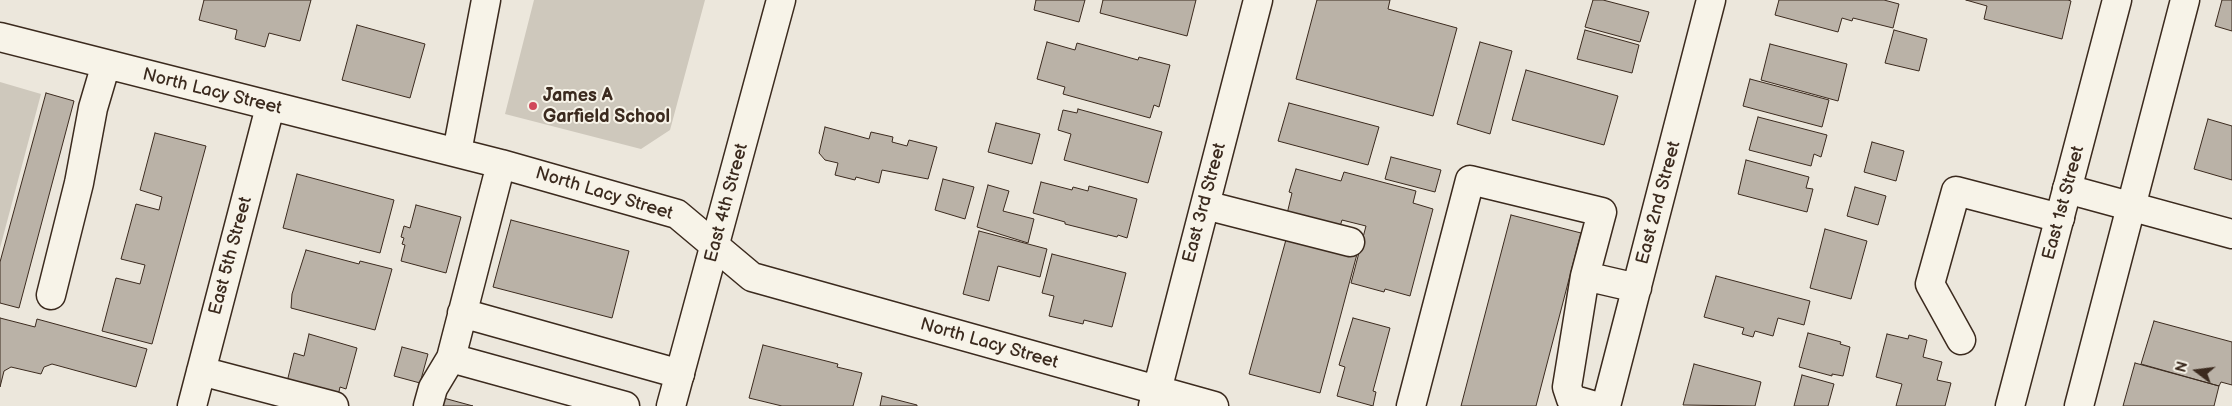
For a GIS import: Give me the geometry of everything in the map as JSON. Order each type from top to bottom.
[{"type":"street","points":[[457,152],[486,0]]},
{"type":"street","name":"East 4th Street","points":[[671,406],[781,0]]},
{"type":"street","name":"East 3rd Street","points":[[1155,398],[1258,0]]},
{"type":"street","name":"East 2nd Street","points":[[1606,406],[1712,0]]},
{"type":"street","name":"East 1st Street","points":[[2010,406],[2117,0]]},
{"type":"street","points":[[2079,406],[2185,0]]},
{"type":"street","name":"North Lacy Street","points":[[0,37],[270,107],[457,152],[677,214],[715,248],[752,277],[1155,398],[1214,406]]},
{"type":"street","points":[[52,295],[79,182],[93,108],[106,64]]},
{"type":"street","name":"East 5th Street","points":[[192,406],[270,107]]},
{"type":"street","points":[[428,406],[433,388],[451,358],[501,164]]},
{"type":"street","points":[[1410,406],[1470,180],[1602,212],[1585,276],[1567,387],[1571,399],[1594,406]]},
{"type":"street","points":[[2067,190],[2232,234]]},
{"type":"street","points":[[1961,340],[1930,284],[1956,191],[2060,218]]},
{"type":"street","points":[[1205,205],[1350,242]]},
{"type":"street","points":[[1585,276],[1637,288]]},
{"type":"street","points":[[462,313],[680,374]]},
{"type":"street","points":[[451,358],[625,406]]},
{"type":"street","points":[[201,371],[334,406]]},
{"type":"shaded area","points":[[534,0],[705,0],[670,130],[641,149],[505,114]]},
{"type":"shaded area","points":[[0,82],[41,94],[0,248]]},
{"type":"building","points":[[204,0],[311,0],[300,41],[269,33],[265,47],[235,39],[237,30],[199,20]]},
{"type":"building","points":[[1036,0],[1085,0],[1079,22],[1034,10]]},
{"type":"building","points":[[1103,0],[1196,0],[1187,36],[1100,13]]},
{"type":"building","points":[[1317,0],[1390,0],[1388,9],[1457,28],[1433,116],[1296,79]]},
{"type":"building","points":[[1593,0],[1603,0],[1649,12],[1640,42],[1585,27]]},
{"type":"building","points":[[1779,0],[1884,0],[1899,4],[1893,28],[1853,18],[1852,21],[1842,18],[1838,32],[1775,15]]},
{"type":"building","points":[[1966,0],[2071,1],[2062,39],[1984,19],[1987,6]]},
{"type":"building","points":[[2222,0],[2232,0],[2232,31],[2215,26]]},
{"type":"building","points":[[357,25],[425,44],[410,98],[342,80]]},
{"type":"building","points":[[1585,30],[1639,45],[1632,73],[1577,59]]},
{"type":"building","points":[[1894,30],[1927,39],[1919,71],[1885,63]]},
{"type":"building","points":[[1047,42],[1075,50],[1077,43],[1138,60],[1139,57],[1170,65],[1159,107],[1154,105],[1150,118],[1063,94],[1065,87],[1037,79]]},
{"type":"building","points":[[1480,42],[1512,51],[1490,134],[1457,124]]},
{"type":"building","points":[[1770,44],[1847,64],[1838,101],[1761,80]]},
{"type":"building","points":[[1526,70],[1618,96],[1604,145],[1512,120]]},
{"type":"building","points":[[1750,79],[1829,100],[1822,127],[1743,106]]},
{"type":"building","points":[[46,93],[74,101],[19,308],[0,303],[0,262]]},
{"type":"building","points":[[1289,103],[1379,127],[1368,165],[1278,141]]},
{"type":"building","points":[[1078,109],[1162,132],[1148,183],[1064,160],[1071,134],[1058,130],[1063,110],[1077,113]]},
{"type":"building","points":[[1758,117],[1827,135],[1821,157],[1814,154],[1811,166],[1749,150]]},
{"type":"building","points":[[2208,119],[2232,126],[2232,180],[2194,169]]},
{"type":"building","points":[[996,123],[1040,134],[1032,164],[988,152]]},
{"type":"building","points":[[825,127],[869,139],[871,132],[893,137],[892,142],[907,146],[909,140],[937,147],[928,179],[882,170],[879,183],[856,177],[855,180],[835,175],[838,163],[825,160],[819,153]]},
{"type":"building","points":[[155,133],[206,146],[152,344],[102,331],[116,278],[140,284],[145,265],[121,259],[136,204],[159,210],[162,197],[140,190]]},
{"type":"building","points":[[1872,142],[1904,151],[1896,181],[1864,172]]},
{"type":"building","points":[[1391,157],[1441,170],[1435,192],[1385,179]]},
{"type":"building","points":[[1746,160],[1809,177],[1806,188],[1813,189],[1807,212],[1738,194]]},
{"type":"building","points":[[1296,169],[1341,181],[1344,172],[1416,191],[1413,203],[1433,209],[1410,296],[1385,289],[1384,292],[1351,283],[1366,226],[1342,220],[1338,233],[1286,218],[1292,193],[1289,192]]},
{"type":"building","points":[[297,174],[394,200],[380,253],[283,228]]},
{"type":"building","points":[[943,179],[974,187],[965,219],[935,210]]},
{"type":"building","points":[[1041,182],[1072,190],[1073,187],[1088,191],[1089,186],[1137,199],[1127,238],[1065,224],[1065,222],[1033,213]]},
{"type":"building","points":[[988,185],[1009,191],[1003,211],[1034,219],[1028,243],[977,227]]},
{"type":"building","points":[[1855,187],[1886,196],[1878,225],[1847,216]]},
{"type":"building","points":[[416,205],[461,217],[446,273],[401,261],[405,245],[402,244],[404,238],[401,237],[404,226],[410,228]]},
{"type":"building","points":[[1511,215],[1581,233],[1536,406],[1461,406]]},
{"type":"building","points":[[511,220],[629,251],[612,318],[493,287]]},
{"type":"building","points":[[1825,229],[1867,241],[1851,299],[1810,288]]},
{"type":"building","points":[[979,231],[1047,249],[1040,277],[998,266],[989,301],[963,294]]},
{"type":"building","points":[[1287,236],[1357,254],[1320,393],[1249,374]]},
{"type":"building","points":[[306,250],[359,264],[360,261],[392,269],[375,330],[291,308],[292,294]]},
{"type":"building","points":[[1052,254],[1126,273],[1112,327],[1084,320],[1083,324],[1049,316],[1054,296],[1042,293]]},
{"type":"building","points":[[1716,276],[1810,301],[1804,325],[1778,318],[1773,336],[1755,331],[1753,337],[1742,334],[1744,328],[1704,317]]},
{"type":"building","points":[[0,318],[35,327],[37,319],[147,349],[136,387],[52,364],[44,367],[41,374],[11,367],[4,371],[0,387]]},
{"type":"building","points":[[1353,318],[1390,328],[1373,391],[1376,392],[1373,406],[1337,396],[1345,367],[1339,365]]},
{"type":"building","points":[[2154,321],[2232,342],[2232,385],[2221,382],[2219,386],[2141,364]]},
{"type":"building","points":[[1808,333],[1841,342],[1840,344],[1850,347],[1843,376],[1832,374],[1832,376],[1799,367]]},
{"type":"building","points":[[309,334],[357,348],[346,389],[340,387],[338,396],[287,382],[294,353],[304,356]]},
{"type":"building","points":[[1887,334],[1908,339],[1909,335],[1927,340],[1923,357],[1942,362],[1937,380],[1951,383],[1945,406],[1896,406],[1902,384],[1876,377]]},
{"type":"building","points":[[763,345],[838,364],[837,367],[862,373],[853,406],[782,406],[749,398]]},
{"type":"building","points":[[402,347],[428,354],[420,383],[394,376]]},
{"type":"building","points":[[2135,363],[2219,386],[2214,406],[2123,406]]},
{"type":"building","points":[[1694,364],[1761,382],[1755,406],[1683,405]]},
{"type":"building","points":[[1802,375],[1834,384],[1828,406],[1794,406]]},
{"type":"building","points":[[882,396],[917,405],[917,406],[880,406]]},
{"type":"building","points":[[440,397],[473,406],[438,406]]},
{"type":"place","name":"James A Garfield School","points":[[533,106]]}]
